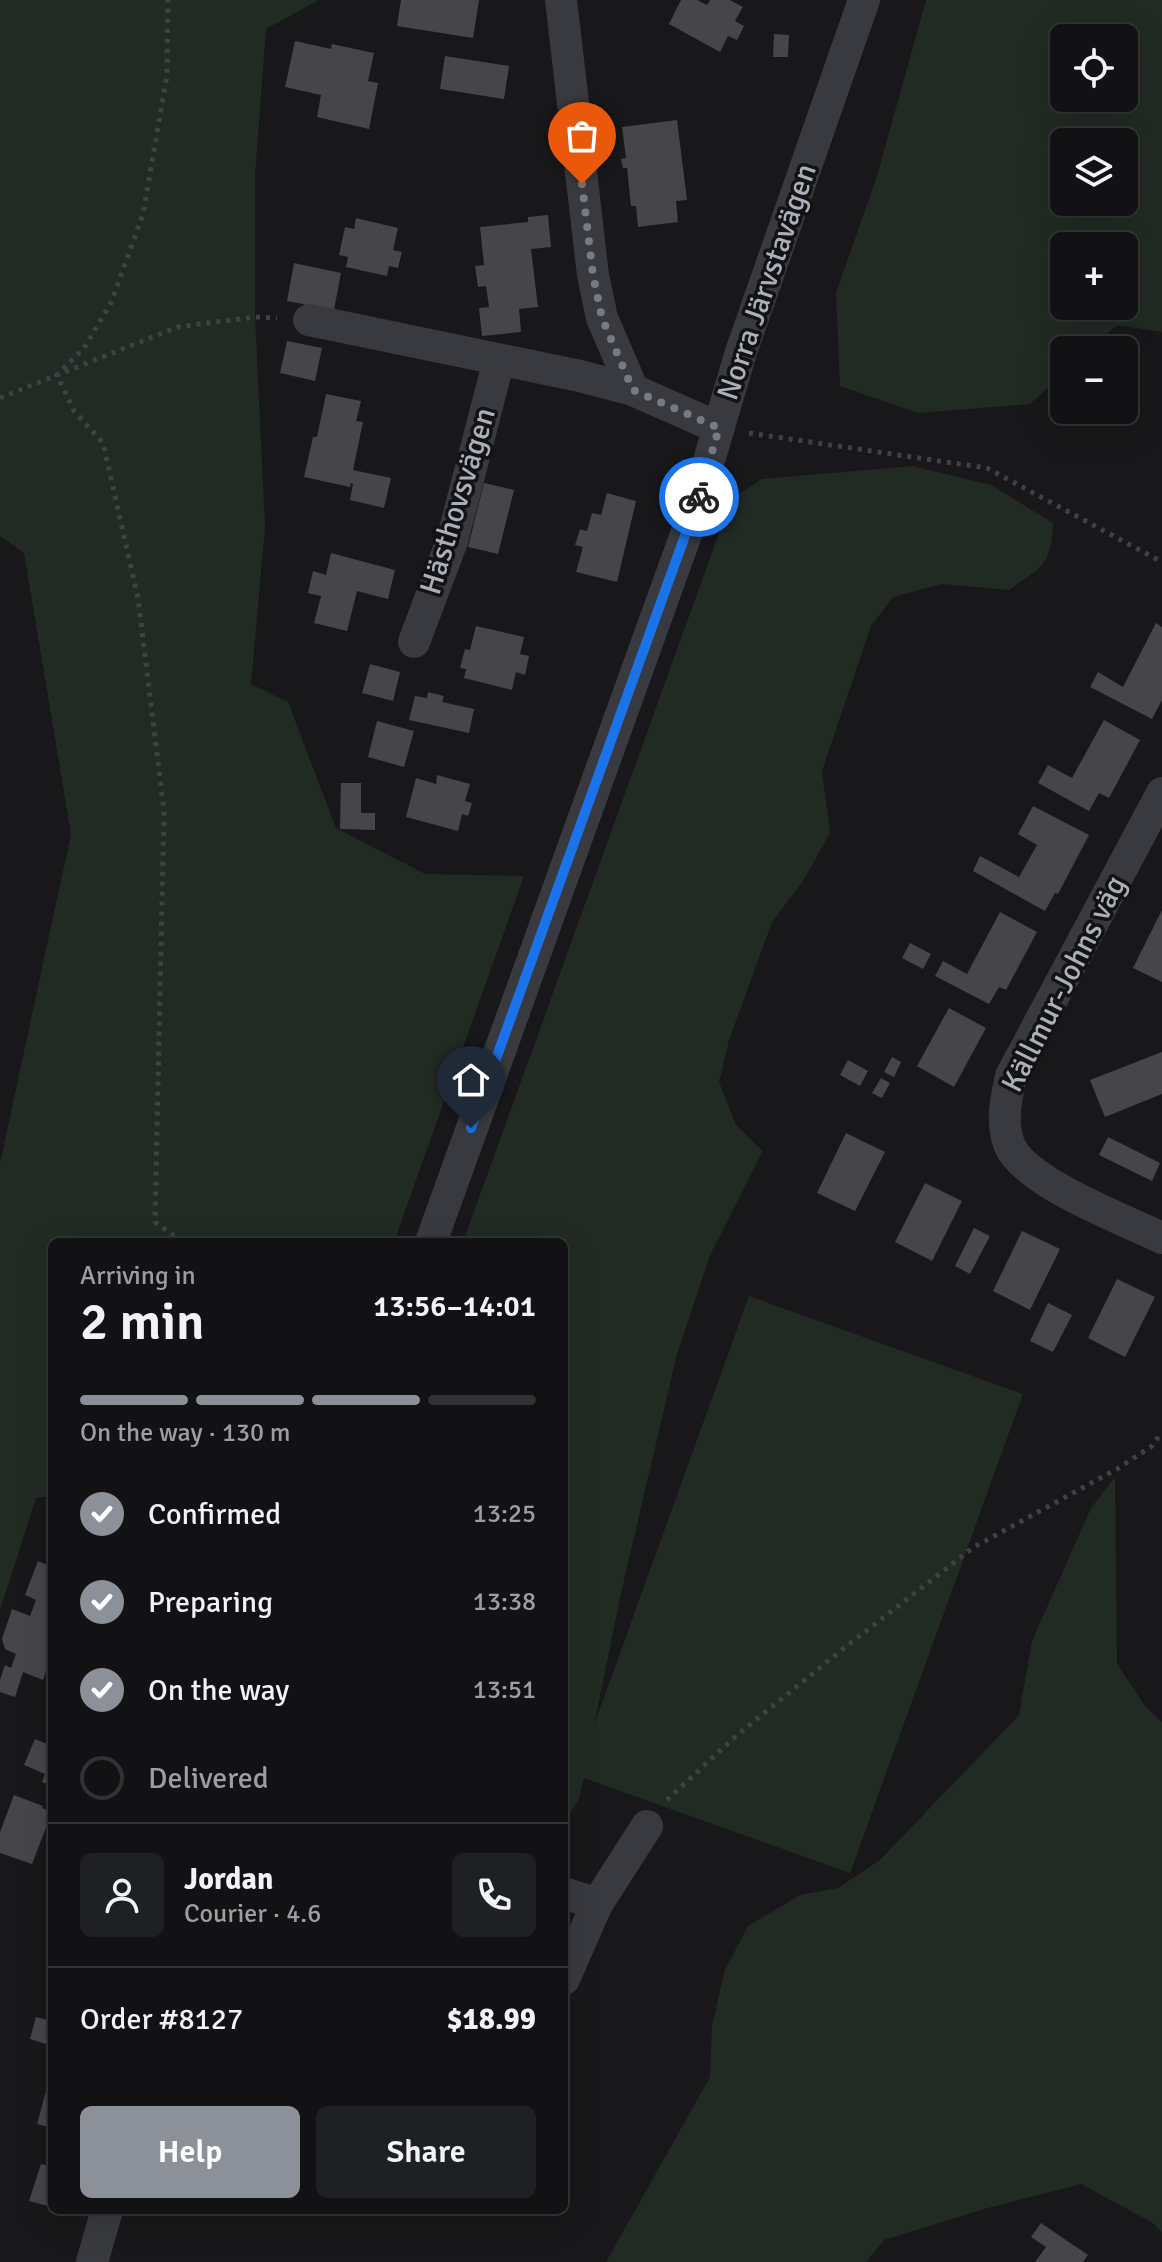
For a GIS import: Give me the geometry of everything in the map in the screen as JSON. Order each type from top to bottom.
[{"type":"street","points":[[561,0],[593,275],[602,318],[633,390]]},
{"type":"street","name":"Norra Järvstavägen","points":[[432,1238],[693,515],[741,352],[864,0]]},
{"type":"street","points":[[309,320],[633,390],[719,428]]},
{"type":"street","name":"Hästhovsvägen","points":[[414,642],[452,541],[499,360]]},
{"type":"street","name":"Källmur-Johns väg","points":[[1162,793],[1011,1076],[1004,1108],[1009,1144],[1020,1162],[1040,1179],[1162,1238]]},
{"type":"street","points":[[568,1970],[597,1904],[647,1826]]},
{"type":"street","points":[[568,1894],[597,1904]]},
{"type":"street","points":[[92,2262],[106,2214]]},
{"type":"path","points":[[57,375],[84,348],[111,303],[143,214],[167,75],[168,0]]},
{"type":"path","points":[[0,398],[178,327],[255,317],[309,320]]},
{"type":"path","points":[[57,375],[74,411],[103,443],[138,598],[164,811],[155,1222],[177,1238]]},
{"type":"path","points":[[719,428],[987,468],[1162,562]]},
{"type":"path","points":[[647,1826],[669,1797],[736,1736],[974,1547],[1117,1469],[1152,1446],[1162,1432]]},
{"type":"shaded area","points":[[0,0],[319,0],[266,29],[255,175],[255,317],[265,527],[251,684],[288,702],[336,828],[425,874],[524,876],[395,1238],[48,1238],[48,1496],[36,1498],[0,1610],[0,1163],[71,834],[24,553],[0,536]]},
{"type":"shaded area","points":[[926,0],[1162,0],[1162,332],[1117,325],[1105,336],[1050,336],[1050,386],[1030,404],[918,413],[840,386],[836,293],[877,176]]},
{"type":"shaded area","points":[[912,466],[991,485],[1053,523],[1050,549],[1043,564],[1009,590],[942,584],[893,597],[871,626],[822,771],[830,833],[803,881],[772,922],[729,1040],[719,1082],[736,1125],[763,1151],[710,1255],[677,1354],[621,1593],[594,1725],[749,1296],[1023,1394],[850,1873],[584,1778],[578,1801],[568,1815],[568,1238],[464,1238],[731,500],[762,479]]},
{"type":"shaded area","points":[[1115,1477],[1117,1664],[1145,1706],[1162,1722],[1162,2232],[1153,2223],[1081,2184],[984,2209],[884,2240],[866,2262],[606,2262],[710,2077],[712,2025],[725,1970],[748,1926],[800,1895],[838,1888],[880,1860],[1019,1715],[1032,1641],[1091,1508]]},
{"type":"building","points":[[401,0],[479,0],[473,38],[397,26]]},
{"type":"building","points":[[681,0],[697,0],[707,5],[710,0],[730,0],[743,7],[735,21],[744,26],[737,40],[728,36],[720,52],[669,24]]},
{"type":"building","points":[[774,34],[789,35],[788,57],[773,57]]},
{"type":"building","points":[[295,41],[331,49],[332,44],[374,53],[368,81],[378,83],[369,129],[317,117],[321,95],[285,87]]},
{"type":"building","points":[[445,56],[509,66],[504,99],[440,89]]},
{"type":"building","points":[[677,120],[687,200],[676,201],[678,222],[638,227],[636,206],[631,206],[627,168],[623,168],[621,159],[626,158],[622,127]]},
{"type":"building","points":[[548,215],[551,247],[531,249],[538,307],[519,309],[521,332],[482,336],[479,308],[489,307],[486,286],[478,287],[475,266],[484,265],[480,227],[528,222],[528,217]]},
{"type":"building","points":[[356,218],[398,228],[393,250],[402,252],[398,268],[389,266],[387,276],[346,267],[348,257],[339,255],[345,227],[354,229]]},
{"type":"building","points":[[294,263],[341,273],[334,310],[287,301]]},
{"type":"building","points":[[287,341],[322,348],[315,381],[280,373]]},
{"type":"building","points":[[326,394],[361,401],[356,421],[363,422],[353,470],[391,478],[384,508],[350,500],[351,483],[350,487],[304,477]]},
{"type":"building","points":[[484,483],[514,490],[498,554],[468,547]]},
{"type":"building","points":[[607,493],[636,501],[617,582],[576,572],[583,547],[575,545],[580,529],[587,531],[592,513],[601,515]]},
{"type":"building","points":[[331,553],[395,570],[388,599],[357,591],[347,631],[314,623],[321,596],[308,593],[313,571],[326,575]]},
{"type":"building","points":[[1156,623],[1162,627],[1162,700],[1152,719],[1090,687],[1098,672],[1123,687]]},
{"type":"building","points":[[476,626],[524,637],[520,654],[529,656],[525,675],[516,672],[512,690],[464,678],[466,669],[460,668],[465,649],[470,650]]},
{"type":"building","points":[[370,664],[400,672],[393,701],[362,693]]},
{"type":"building","points":[[428,692],[444,696],[442,702],[474,709],[469,733],[409,720],[415,696],[427,698]]},
{"type":"building","points":[[1104,720],[1140,740],[1109,798],[1099,793],[1089,811],[1038,783],[1048,765],[1072,778]]},
{"type":"building","points":[[377,721],[414,731],[404,767],[368,757]]},
{"type":"building","points":[[437,775],[470,784],[465,801],[472,803],[468,816],[462,814],[458,831],[406,817],[416,778],[436,784]]},
{"type":"building","points":[[341,783],[361,783],[361,813],[375,813],[375,830],[340,829]]},
{"type":"building","points":[[1033,806],[1089,835],[1058,894],[1055,893],[1045,911],[973,871],[980,856],[1019,877],[1037,845],[1018,834]]},
{"type":"building","points":[[1162,910],[1162,982],[1133,968]]},
{"type":"building","points":[[1000,912],[1037,932],[1006,990],[999,987],[989,1004],[935,976],[943,961],[967,974]]},
{"type":"building","points":[[910,943],[931,954],[923,969],[902,958]]},
{"type":"building","points":[[949,1008],[986,1028],[954,1087],[917,1066]]},
{"type":"building","points":[[1162,1052],[1162,1094],[1105,1117],[1090,1080]]},
{"type":"building","points":[[892,1057],[901,1062],[894,1077],[884,1072]]},
{"type":"building","points":[[848,1060],[868,1071],[860,1086],[840,1075]]},
{"type":"building","points":[[881,1078],[890,1083],[882,1098],[872,1093]]},
{"type":"building","points":[[846,1133],[885,1152],[855,1211],[817,1193]]},
{"type":"building","points":[[1108,1137],[1160,1163],[1152,1181],[1099,1155]]},
{"type":"building","points":[[925,1183],[962,1201],[932,1261],[895,1242]]},
{"type":"building","points":[[974,1228],[990,1236],[970,1274],[955,1266]]},
{"type":"building","points":[[1022,1231],[1060,1249],[1030,1310],[993,1291]]},
{"type":"building","points":[[1117,1279],[1155,1297],[1125,1357],[1088,1338]]},
{"type":"building","points":[[1048,1303],[1072,1315],[1053,1352],[1030,1341]]},
{"type":"building","points":[[38,1561],[48,1565],[48,1666],[43,1680],[23,1672],[15,1697],[0,1692],[5,1665],[11,1668],[16,1654],[5,1649],[2,1639],[12,1609],[30,1616],[36,1600],[25,1595]]},
{"type":"building","points":[[35,1739],[48,1744],[48,1784],[42,1782],[45,1774],[24,1765]]},
{"type":"building","points":[[14,1795],[48,1810],[48,1822],[32,1864],[0,1853],[0,1832]]},
{"type":"building","points":[[36,2017],[48,2020],[48,2045],[30,2039]]},
{"type":"building","points":[[48,2084],[48,2127],[37,2124]]},
{"type":"building","points":[[41,2164],[48,2166],[48,2206],[29,2201]]},
{"type":"building","points":[[1041,2223],[1088,2255],[1083,2262],[1035,2262],[1046,2247],[1031,2237]]},
{"type":"way so far","points":[[582,184],[593,275],[602,318],[633,390],[719,428],[699,497]]},
{"type":"route","points":[[471,1128],[699,497]]}]
